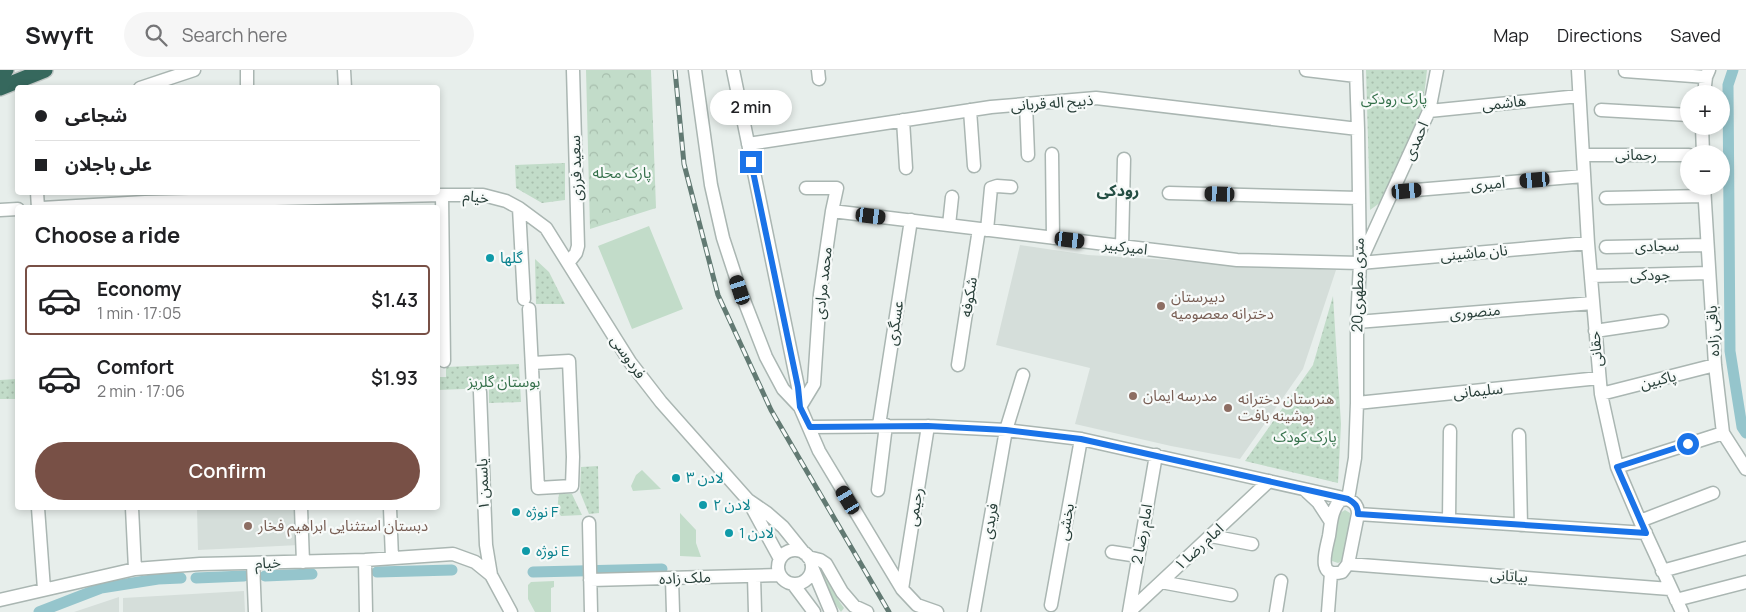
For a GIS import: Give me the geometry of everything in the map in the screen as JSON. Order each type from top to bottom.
[{"type":"highway","points":[[0,73],[6,70]]},
{"type":"highway","points":[[0,88],[45,70]]},
{"type":"street","points":[[146,85],[194,70]]},
{"type":"street","points":[[246,70],[247,85]]},
{"type":"street","points":[[344,70],[345,85]]},
{"type":"street","name":"سعید فرزی","points":[[568,263],[576,253],[578,246],[573,70]]},
{"type":"street","points":[[695,70],[711,185],[724,238],[740,290],[766,357],[782,389],[800,407],[819,451],[902,589],[917,604],[937,612]]},
{"type":"street","points":[[733,70],[796,378],[800,407]]},
{"type":"street","points":[[1306,70],[1356,73]]},
{"type":"street","name":"احمدی","points":[[1360,263],[1429,111],[1437,70]]},
{"type":"street","name":"حقانی","points":[[1578,70],[1588,243],[1601,394],[1617,467],[1682,612]]},
{"type":"street","points":[[1626,71],[1708,74]]},
{"type":"street","name":"20متری مطهری","points":[[1348,499],[1355,458],[1360,263],[1356,73]]},
{"type":"street","name":"هاشمی","points":[[1429,111],[1580,96]]},
{"type":"street","name":"ذبیح اله قربانی","points":[[748,144],[970,110],[1096,98],[1358,129]]},
{"type":"street","points":[[1026,104],[1028,155]]},
{"type":"street","points":[[970,110],[974,166]]},
{"type":"street","points":[[1601,110],[1680,114]]},
{"type":"street","points":[[903,120],[906,168]]},
{"type":"street","points":[[1052,154],[1052,238]]},
{"type":"street","name":"رحمانی","points":[[1583,155],[1680,155]]},
{"type":"street","points":[[1122,246],[1124,159]]},
{"type":"street","name":"امیری","points":[[1392,192],[1584,176]]},
{"type":"street","name":"شکوفه","points":[[958,366],[991,188],[1011,186]]},
{"type":"street","name":"محمد مرادی","points":[[800,407],[814,384],[820,294],[832,211],[838,188],[806,188]]},
{"type":"street","points":[[1169,193],[1359,198]]},
{"type":"street","points":[[1606,198],[1680,193]]},
{"type":"street","points":[[442,195],[444,361]]},
{"type":"street","name":"خیام","points":[[86,205],[145,201],[350,199],[483,195],[519,208]]},
{"type":"street","name":"باقی زاده","points":[[1704,195],[1715,365],[1723,433],[1746,469]]},
{"type":"street","points":[[949,225],[952,197]]},
{"type":"street","points":[[519,208],[526,304],[533,363],[538,488],[572,486],[573,457],[569,362],[533,363]]},
{"type":"street","name":"فردوسی","points":[[519,208],[546,228],[630,362],[682,427],[748,500],[783,527],[808,559],[831,612]]},
{"type":"street","points":[[0,210],[15,209]]},
{"type":"street","name":"امیرکبیر","points":[[832,211],[1237,260],[1360,263]]},
{"type":"street","name":"عسگری","points":[[878,490],[883,425],[911,220]]},
{"type":"street","name":"نان ماشینی","points":[[1360,263],[1588,243]]},
{"type":"street","name":"سجادی","points":[[1606,247],[1707,245]]},
{"type":"street","name":"جودکی","points":[[1591,276],[1709,273]]},
{"type":"street","name":"منصوری","points":[[1357,322],[1593,303]]},
{"type":"street","points":[[1595,331],[1662,321]]},
{"type":"street","name":"پاکبین","points":[[1601,394],[1715,365]]},
{"type":"street","name":"فریدی","points":[[974,612],[1006,430],[1023,375]]},
{"type":"street","name":"سلیمانی","points":[[1357,403],[1599,378]]},
{"type":"street","name":"یاسمن ۱","points":[[480,392],[486,544],[491,575]]},
{"type":"street","points":[[810,427],[928,426],[1006,430],[1081,439],[1348,499],[1358,508],[1348,564],[1342,572],[1331,573],[1327,570],[1324,560],[1331,522],[1336,504],[1341,500],[1348,499]]},
{"type":"street","name":"رحیمی","points":[[902,589],[928,426]]},
{"type":"street","points":[[1449,520],[1450,431]]},
{"type":"street","points":[[1617,467],[1723,433]]},
{"type":"street","points":[[1519,435],[1521,524]]},
{"type":"street","name":"بخشی","points":[[1051,605],[1081,439]]},
{"type":"street","name":"امام رضا 2","points":[[1129,612],[1156,456]]},
{"type":"street","name":"امام رضا ۱","points":[[1129,612],[1270,481]]},
{"type":"street","points":[[1304,489],[1318,502],[1331,522]]},
{"type":"street","points":[[1640,521],[1714,493]]},
{"type":"street","name":"فردوسی","points":[[748,500],[780,559]]},
{"type":"street","points":[[38,510],[44,589]]},
{"type":"street","points":[[132,510],[135,568]]},
{"type":"street","points":[[301,510],[303,562]]},
{"type":"street","points":[[390,510],[392,558]]},
{"type":"street","points":[[1358,514],[1646,533]]},
{"type":"street","points":[[589,523],[591,612]]},
{"type":"street","points":[[1211,536],[1252,544]]},
{"type":"street","points":[[1662,571],[1746,548]]},
{"type":"street","points":[[814,612],[793,584],[783,580],[779,575],[778,564],[783,554],[794,550],[808,559],[820,560],[826,564],[842,592],[854,606],[867,612]]},
{"type":"street","points":[[1112,552],[1138,556]]},
{"type":"street","name":"خیام","points":[[0,600],[135,568],[365,560],[453,554],[475,562],[491,575],[511,612]]},
{"type":"street","points":[[793,584],[804,582],[811,573],[808,559]]},
{"type":"street","points":[[365,560],[366,612]]},
{"type":"street","points":[[253,563],[255,612]]},
{"type":"street","name":"بیاتانی","points":[[1348,564],[1673,594],[1746,582]]},
{"type":"street","name":"ملک زاده","points":[[590,573],[672,579],[779,575]]},
{"type":"street","points":[[1328,612],[1331,573]]},
{"type":"street","points":[[754,576],[755,612]]},
{"type":"street","points":[[672,579],[673,612]]},
{"type":"street","points":[[1276,612],[1281,580]]},
{"type":"street","points":[[1161,582],[1231,595]]},
{"type":"shaded area","points":[[1020,245],[1088,255],[1336,270],[1303,369],[1240,459],[1171,446],[1075,424],[1090,368],[996,345]]},
{"type":"shaded area","name":"دبستان استثنایی ابراهیم فخار","points":[[197,510],[298,510],[299,545],[198,550]]},
{"type":"shaded area","points":[[244,591],[245,612],[123,612],[123,598]]},
{"type":"shaded area","points":[[119,597],[119,612],[74,612]]},
{"type":"green space","name":"پارک محله","points":[[586,70],[651,70],[656,208],[590,229]]},
{"type":"green space","name":"پارک رودکی","points":[[1366,70],[1427,70],[1423,105],[1416,125],[1381,202],[1370,210]]},
{"type":"green space","points":[[565,163],[565,200],[542,203],[516,188],[515,165]]},
{"type":"green space","points":[[649,226],[683,309],[632,329],[598,246]]},
{"type":"green space","points":[[535,259],[549,272],[565,304],[536,304]]},
{"type":"green space","name":"پارک کودک","points":[[1333,296],[1341,424],[1338,483],[1245,461],[1313,365]]},
{"type":"green space","name":"بوستان گلریز","points":[[519,364],[521,402],[489,403],[489,388],[440,390],[440,377],[446,377],[446,367]]},
{"type":"green space","points":[[15,379],[15,399],[0,399],[0,380]]},
{"type":"green space","points":[[598,466],[599,513],[589,514],[580,492],[581,467]]},
{"type":"green space","points":[[642,470],[661,489],[633,491],[631,486],[636,475]]},
{"type":"green space","points":[[559,494],[572,494],[582,515],[561,516],[558,509]]},
{"type":"green space","points":[[1345,510],[1350,513],[1351,518],[1343,560],[1338,563],[1332,561],[1331,555],[1339,516]]},
{"type":"green space","points":[[680,513],[696,530],[696,543],[701,557],[680,556]]},
{"type":"green space","points":[[820,567],[844,608],[841,612],[829,595],[819,570]]},
{"type":"green space","points":[[554,581],[554,587],[551,588],[551,612],[535,612],[528,599],[528,585],[531,582]]},
{"type":"waterway","points":[[1733,70],[1728,85],[1730,351],[1742,427],[1746,433]]},
{"type":"waterway","points":[[533,572],[662,569]]},
{"type":"waterway","points":[[377,572],[452,570]]},
{"type":"waterway","points":[[265,576],[312,574]]},
{"type":"waterway","points":[[196,578],[244,576]]},
{"type":"waterway","points":[[39,612],[101,588],[158,579],[181,578]]},
{"type":"railway","points":[[675,70],[684,164],[718,295],[771,410],[889,612]]},
{"type":"place","name":"گلها","points":[[490,258]]},
{"type":"place","name":"دبیرستان دخترانه معصومیه","points":[[1161,306]]},
{"type":"place","name":"مدرسه ایمان","points":[[1133,396]]},
{"type":"place","name":"هنرستان دخترانه پوشینه بافت","points":[[1228,408]]},
{"type":"place","name":"لادن ۳","points":[[676,478]]},
{"type":"place","name":"لادن ۲","points":[[703,505]]},
{"type":"place","name":"نوژه F","points":[[516,512]]},
{"type":"place","name":"دبستان استثنایی ابراهیم فخار","points":[[248,526]]},
{"type":"place","name":"لادن 1","points":[[729,533]]},
{"type":"place","name":"نوژه E","points":[[526,551]]},
{"type":"district","name":"رودکی","points":[[1118,190]]},
{"type":"route","points":[[751,162],[798,387],[800,407],[810,427],[928,426],[1006,430],[1081,439],[1348,499],[1358,508],[1358,514],[1646,533],[1617,467],[1688,444]]}]
